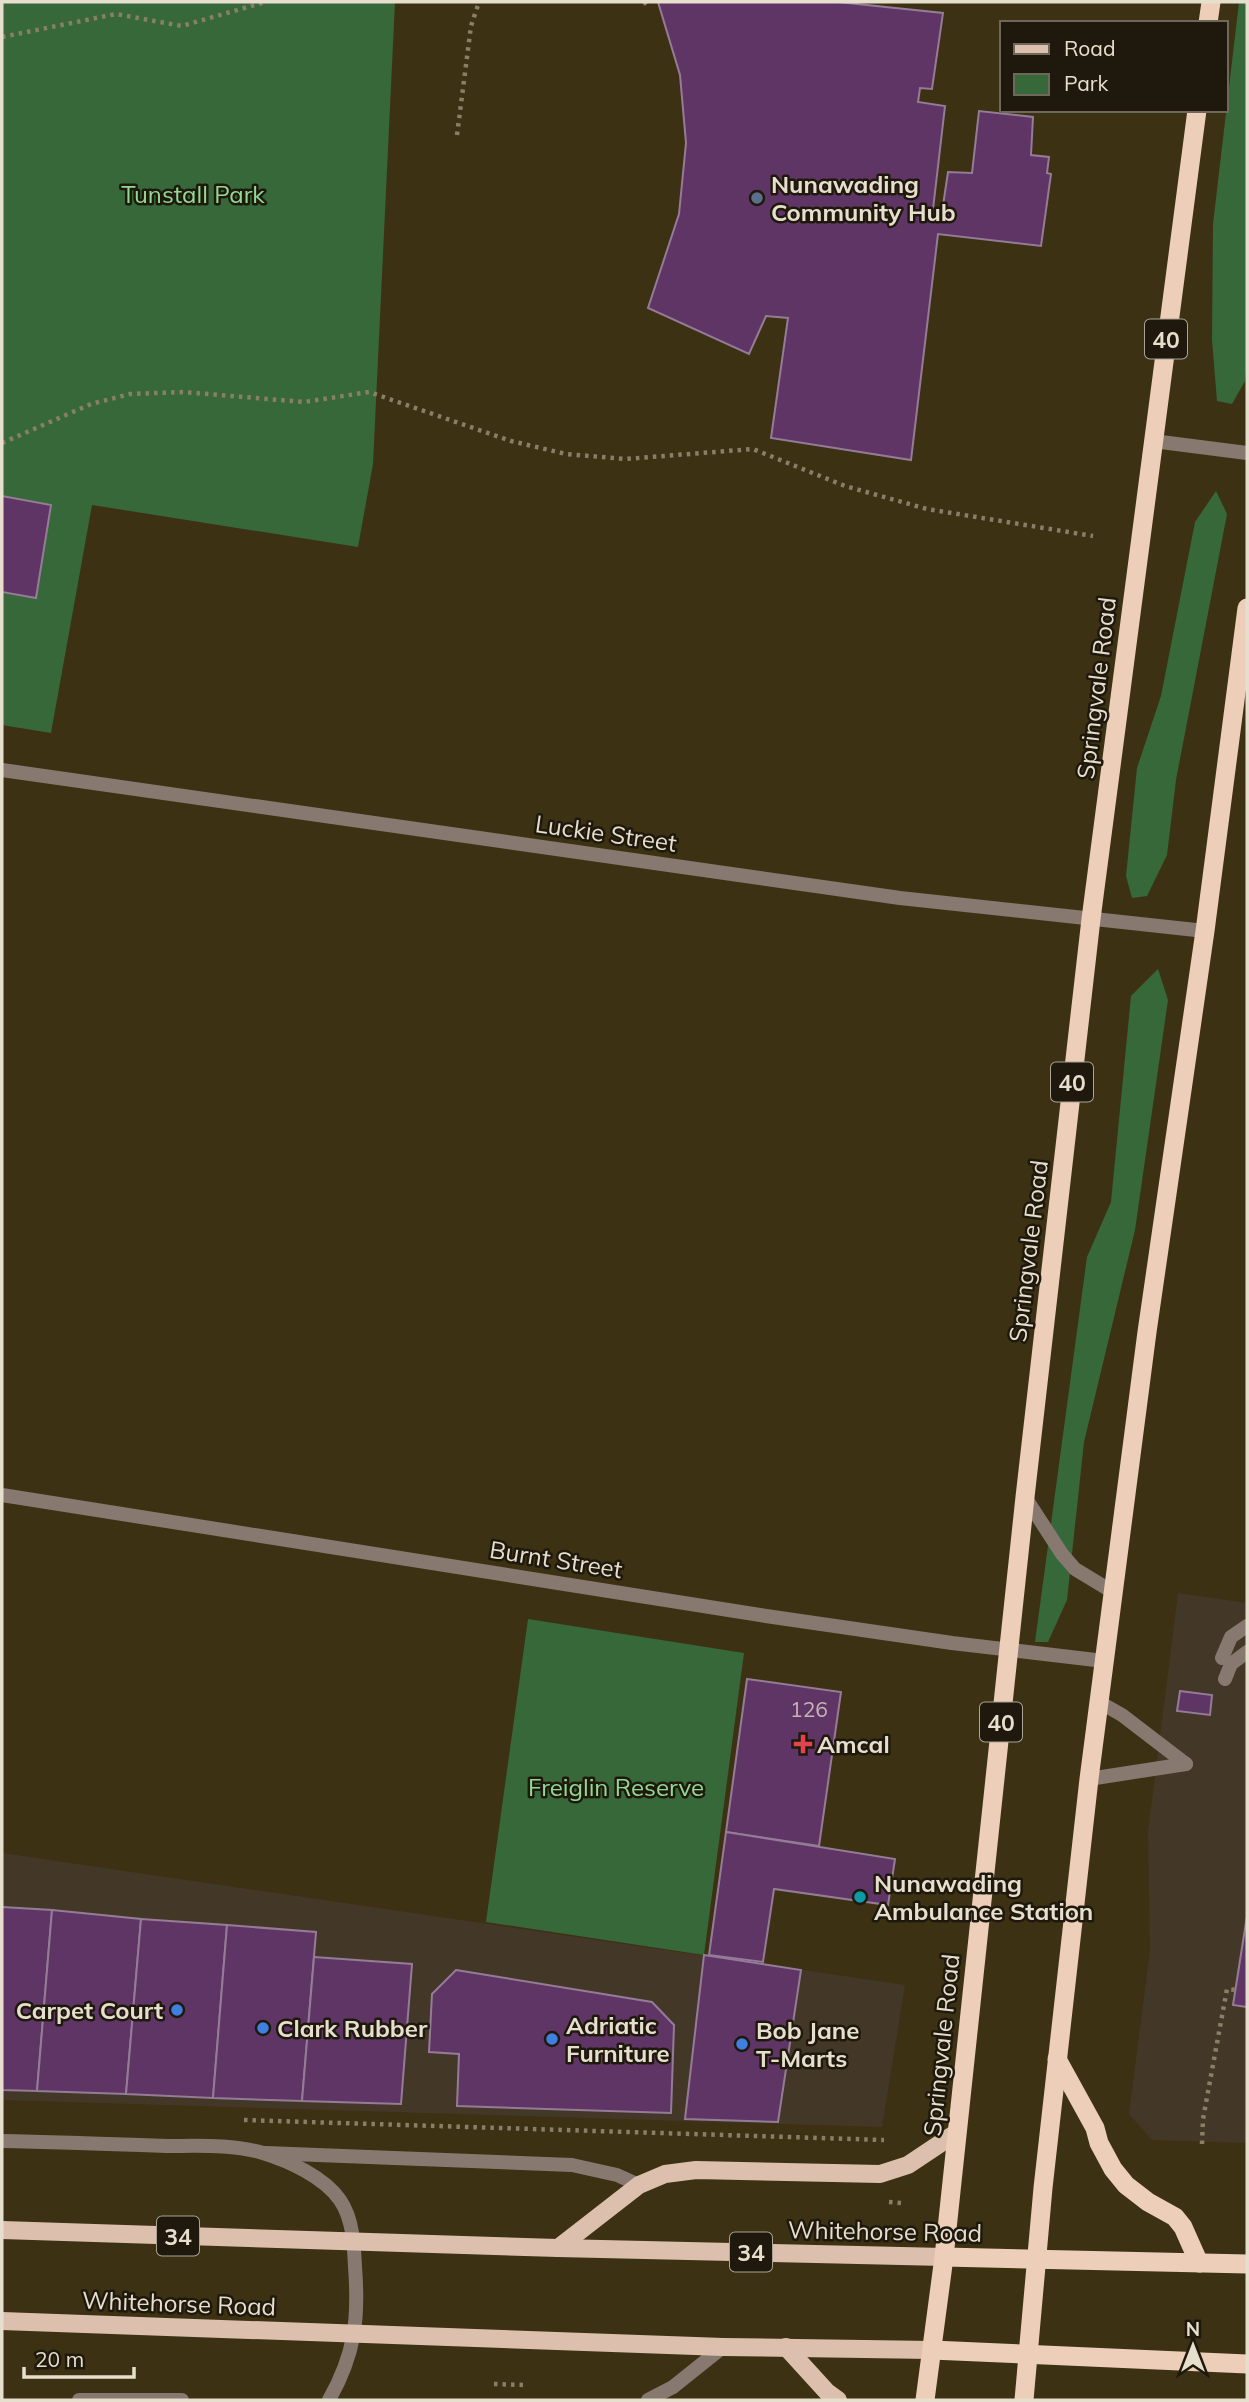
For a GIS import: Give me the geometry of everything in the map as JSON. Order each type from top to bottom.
[{"type":"highway","points":[[1208,21],[1211,2]]},
{"type":"highway","name":"Springvale Road","points":[[925,2400],[944,2257],[1025,1497],[1091,919],[1196,112]]},
{"type":"highway","points":[[1024,2400],[1057,2059],[1089,1780],[1147,1332],[1205,931],[1247,608]]},
{"type":"highway","points":[[1057,2059],[1095,2128],[1099,2143],[1113,2169],[1126,2185],[1148,2202],[1175,2217],[1183,2227],[1199,2263]]},
{"type":"highway","name":"Whitehorse Road","points":[[944,2257],[1247,2264]]},
{"type":"highway","name":"Whitehorse Road","points":[[932,2350],[1247,2364]]},
{"type":"main road","points":[[558,2248],[639,2185],[665,2174],[696,2169],[880,2174],[908,2165],[956,2133]]},
{"type":"main road","name":"Whitehorse Road","points":[[2,2230],[944,2257]]},
{"type":"main road","name":"Whitehorse Road","points":[[2,2321],[723,2347],[932,2350]]},
{"type":"main road","points":[[786,2347],[827,2392],[838,2400]]},
{"type":"street","points":[[1153,441],[1247,453]]},
{"type":"street","name":"Luckie Street","points":[[2,770],[900,898],[1205,931]]},
{"type":"street","name":"Burnt Street","points":[[2,1495],[766,1616],[1104,1661]]},
{"type":"street","points":[[1025,1497],[1062,1554],[1075,1569],[1113,1592]]},
{"type":"street","points":[[1222,1658],[1231,1637],[1247,1626]]},
{"type":"street","points":[[1225,1679],[1231,1664],[1247,1651]]},
{"type":"street","points":[[1089,1780],[1186,1764],[1122,1715],[1099,1702]]},
{"type":"street","points":[[2,2141],[210,2147],[261,2152],[572,2165],[617,2175],[639,2185]]},
{"type":"street","points":[[261,2152],[291,2164],[330,2189],[347,2213],[357,2287],[355,2334],[345,2371],[329,2400]]},
{"type":"street","points":[[648,2400],[673,2387],[723,2347]]},
{"type":"street","points":[[79,2400],[182,2400]]},
{"type":"path","points":[[2,37],[116,14],[182,26],[265,2]]},
{"type":"path","points":[[457,135],[471,26],[479,2]]},
{"type":"path","points":[[2,443],[91,404],[130,394],[183,392],[304,402],[369,392],[511,441],[566,454],[625,458],[753,449],[845,485],[927,509],[1093,536]]},
{"type":"path","points":[[1202,2144],[1203,2119],[1227,1989],[1236,1990]]},
{"type":"path","points":[[236,2120],[884,2140]]},
{"type":"path","points":[[494,2384],[525,2385]]},
{"type":"shaded area","points":[[1178,1593],[1247,1603],[1247,2143],[1152,2140],[1129,2114],[1150,1951],[1148,1832]]},
{"type":"shaded area","points":[[2,1853],[905,1985],[882,2127],[2,2100]]},
{"type":"green space","name":"Tunstall Park","points":[[2,2],[395,2],[373,464],[358,547],[92,505],[51,733],[2,725]]},
{"type":"green space","points":[[1239,2],[1247,2],[1247,361],[1245,381],[1232,404],[1217,401],[1212,340],[1213,224]]},
{"type":"green space","points":[[1216,491],[1227,514],[1176,780],[1167,855],[1147,896],[1132,898],[1126,876],[1137,768],[1161,696],[1195,522]]},
{"type":"green space","points":[[1158,969],[1168,1000],[1135,1230],[1084,1442],[1067,1600],[1048,1642],[1035,1642],[1087,1257],[1111,1202],[1131,996]]},
{"type":"green space","name":"Freiglin Reserve","points":[[528,1619],[744,1653],[704,1955],[486,1922]]},
{"type":"building","points":[[658,2],[838,2],[943,13],[932,89],[920,88],[918,102],[945,106],[932,218],[941,219],[948,172],[972,173],[979,111],[1033,117],[1031,155],[1049,157],[1047,173],[1051,174],[1041,246],[938,234],[911,460],[771,438],[788,318],[766,316],[749,354],[648,308],[679,214],[686,143],[680,75]]},
{"type":"building","points":[[2,496],[51,505],[36,598],[2,592]]},
{"type":"building","points":[[747,1679],[841,1692],[819,1846],[726,1832]]},
{"type":"building","points":[[1180,1691],[1212,1695],[1210,1715],[1177,1711]]},
{"type":"building","name":"Nunawading Ambulance Station","points":[[726,1832],[895,1859],[888,1905],[774,1889],[763,1962],[709,1955]]},
{"type":"building","points":[[2,1907],[52,1910],[37,2091],[2,2090]]},
{"type":"building","points":[[52,1910],[141,1919],[126,2094],[37,2091]]},
{"type":"building","points":[[1247,1916],[1247,2007],[1233,2005]]},
{"type":"building","name":"Carpet Court","points":[[141,1919],[227,1925],[213,2098],[126,2094]]},
{"type":"building","name":"Clark Rubber","points":[[227,1925],[316,1932],[302,2101],[213,2098]]},
{"type":"building","name":"Bob Jane T-Marts","points":[[704,1955],[801,1970],[778,2122],[685,2119]]},
{"type":"building","points":[[314,1957],[412,1964],[401,2104],[302,2101]]},
{"type":"building","name":"Adriatic Furniture","points":[[456,1970],[652,2002],[674,2025],[671,2113],[457,2106],[459,2054],[429,2052],[432,1994]]},
{"type":"place","name":"Nunawading Community Hub","points":[[757,198]]},
{"type":"place","name":"Amcal","points":[[803,1744]]},
{"type":"place","name":"Nunawading Ambulance Station","points":[[860,1897]]},
{"type":"place","name":"Carpet Court","points":[[177,2010]]},
{"type":"place","name":"Clark Rubber","points":[[263,2028]]},
{"type":"place","name":"Adriatic Furniture","points":[[552,2039]]},
{"type":"place","name":"Bob Jane T-Marts","points":[[742,2044]]}]
